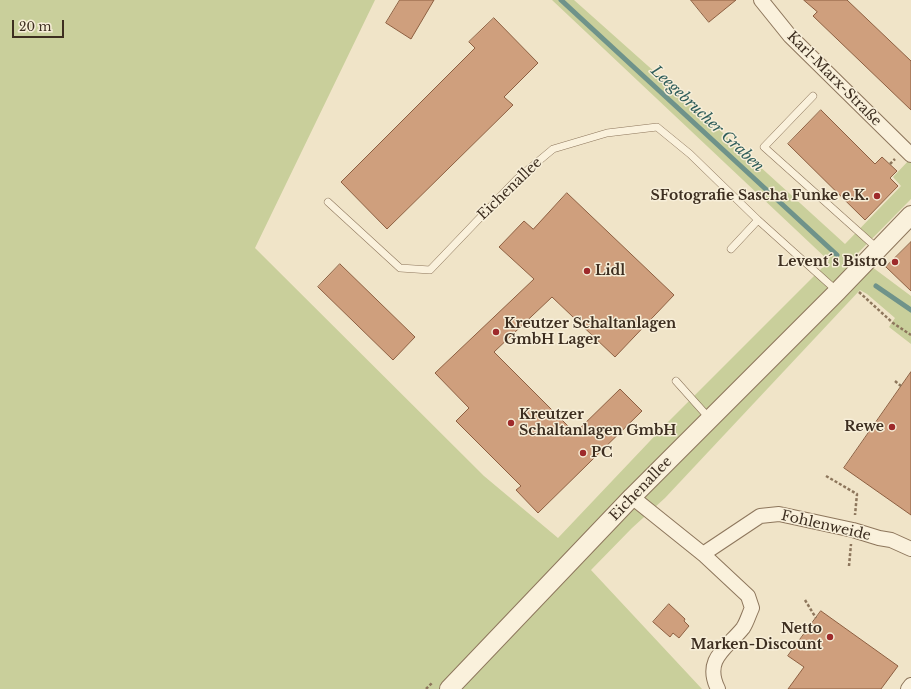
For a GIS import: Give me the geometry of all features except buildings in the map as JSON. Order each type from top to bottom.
[{"type":"street","name":"Karl-Marx-Straße","points":[[761,0],[790,36],[911,155]]},
{"type":"street","name":"Eichenallee","points":[[449,689],[632,497],[842,287],[911,215]]},
{"type":"street","points":[[632,497],[703,554],[748,596],[752,608],[743,627],[718,655],[714,667],[714,678],[718,689]]},
{"type":"street","name":"Fohlenweide","points":[[703,554],[760,516],[779,514],[891,540],[911,549]]},
{"type":"street","points":[[908,689],[911,684]]},
{"type":"lane","points":[[813,96],[764,146],[878,249]]},
{"type":"lane","name":"Eichenallee","points":[[328,202],[400,268],[430,270],[517,179],[553,150],[607,133],[657,126],[690,154],[758,220],[842,287]]},
{"type":"lane","points":[[731,249],[758,220]]},
{"type":"lane","points":[[676,381],[710,419]]},
{"type":"path","points":[[842,287],[911,335]]},
{"type":"path","points":[[895,381],[901,386]]},
{"type":"path","points":[[805,600],[816,618]]},
{"type":"green space","points":[[0,0],[375,0],[255,248],[484,476],[558,538],[667,423],[829,261],[552,0],[574,0],[845,244],[901,186],[893,177],[911,158],[911,199],[856,255],[911,296],[911,344],[889,327],[895,318],[867,294],[860,290],[665,498],[632,528],[591,570],[702,689],[0,689]]},
{"type":"waterway","name":"Leegebrucher Graben","points":[[561,0],[837,255]]},
{"type":"waterway","name":"Leegebrucher Graben","points":[[876,286],[911,310]]},
{"type":"place","name":"SFotografie Sascha Funke e.K.","points":[[877,196]]},
{"type":"place","name":"Levent´s Bistro","points":[[895,262]]},
{"type":"place","name":"Lidl","points":[[587,271]]},
{"type":"place","name":"Kreutzer Schaltanlagen GmbH Lager","points":[[496,332]]},
{"type":"place","name":"Kreutzer Schaltanlagen GmbH","points":[[511,423]]},
{"type":"place","name":"Rewe","points":[[892,427]]},
{"type":"place","name":"PC","points":[[583,453]]},
{"type":"place","name":"Netto Marken-Discount","points":[[830,637]]}]
